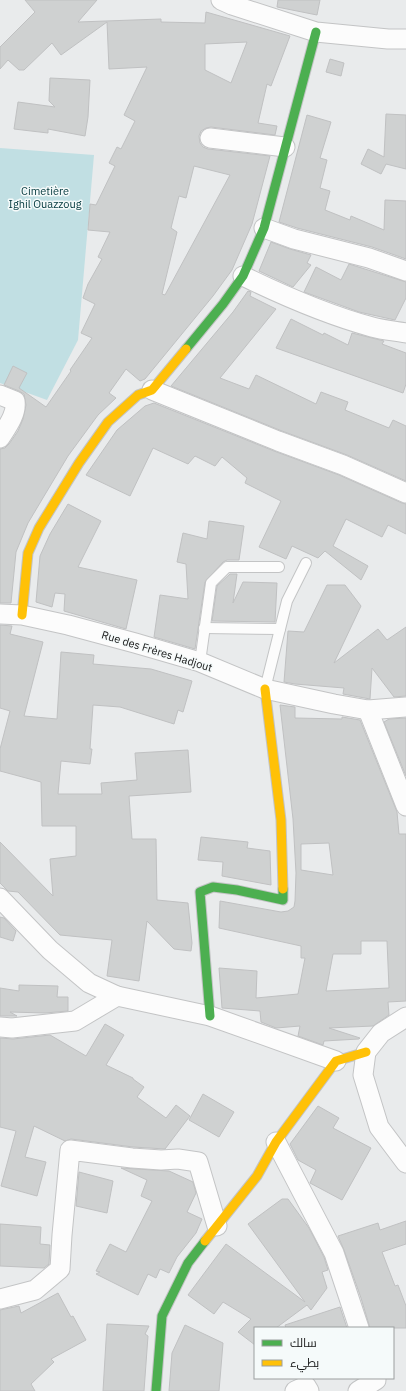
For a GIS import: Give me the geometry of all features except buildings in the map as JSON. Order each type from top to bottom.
[{"type":"street","points":[[221,0],[232,5],[316,32],[388,39],[406,39]]},
{"type":"street","points":[[22,616],[28,553],[39,528],[79,464],[108,422],[138,394],[152,390],[223,304],[243,276],[264,228],[316,32]]},
{"type":"street","points":[[210,138],[285,147]]},
{"type":"street","points":[[264,228],[294,239],[369,258],[406,271]]},
{"type":"street","points":[[243,276],[284,296],[329,313],[373,327],[406,333]]},
{"type":"street","points":[[152,390],[278,441],[344,465],[406,493]]},
{"type":"street","points":[[0,395],[15,401],[16,406],[13,416],[0,438]]},
{"type":"street","name":"Rue des Frères Hadjout","points":[[0,614],[22,616],[68,625],[200,662],[265,689],[368,710],[406,707]]},
{"type":"street","points":[[210,1016],[200,892],[213,887],[237,890],[283,900],[283,853],[280,809],[265,689]]},
{"type":"street","points":[[368,710],[406,806]]},
{"type":"street","points":[[0,898],[50,950],[89,983],[117,996],[210,1016],[336,1061],[366,1052]]},
{"type":"street","points":[[0,1027],[12,1028],[75,1022],[117,996]]},
{"type":"street","points":[[406,1017],[381,1033],[366,1052],[363,1075],[379,1127],[406,1163]]},
{"type":"street","points":[[156,1391],[162,1316],[188,1263],[257,1176],[276,1142],[336,1061]]},
{"type":"street","points":[[276,1142],[334,1253],[359,1327]]},
{"type":"street","points":[[0,1300],[35,1290],[60,1268],[70,1150],[139,1158],[161,1160],[178,1159],[198,1162],[217,1226]]},
{"type":"street","points":[[358,1391],[376,1379]]},
{"type":"street","points":[[295,1391],[306,1386],[309,1391]]},
{"type":"lane","points":[[265,689],[287,601],[306,563]]},
{"type":"lane","points":[[200,662],[211,583],[227,567],[279,567]]},
{"type":"lane","points":[[204,628],[280,629]]},
{"type":"green space","name":"Cimetière Ighil Ouazzoug","points":[[0,148],[94,155],[78,340],[47,400],[0,383]]},
{"type":"traffic: fast","points":[[186,349],[223,304],[243,276],[264,228],[316,32]]},
{"type":"traffic: fast","points":[[210,1016],[200,892],[213,887],[237,890],[283,900],[283,889]]},
{"type":"traffic: fast","points":[[156,1391],[162,1316],[188,1263],[205,1241]]},
{"type":"traffic: slow","points":[[22,615],[28,553],[39,528],[79,463],[108,422],[138,395],[152,390],[186,349]]},
{"type":"traffic: slow","points":[[265,689],[281,820],[283,889]]},
{"type":"traffic: slow","points":[[205,1241],[257,1176],[276,1142],[336,1061],[366,1052]]}]
